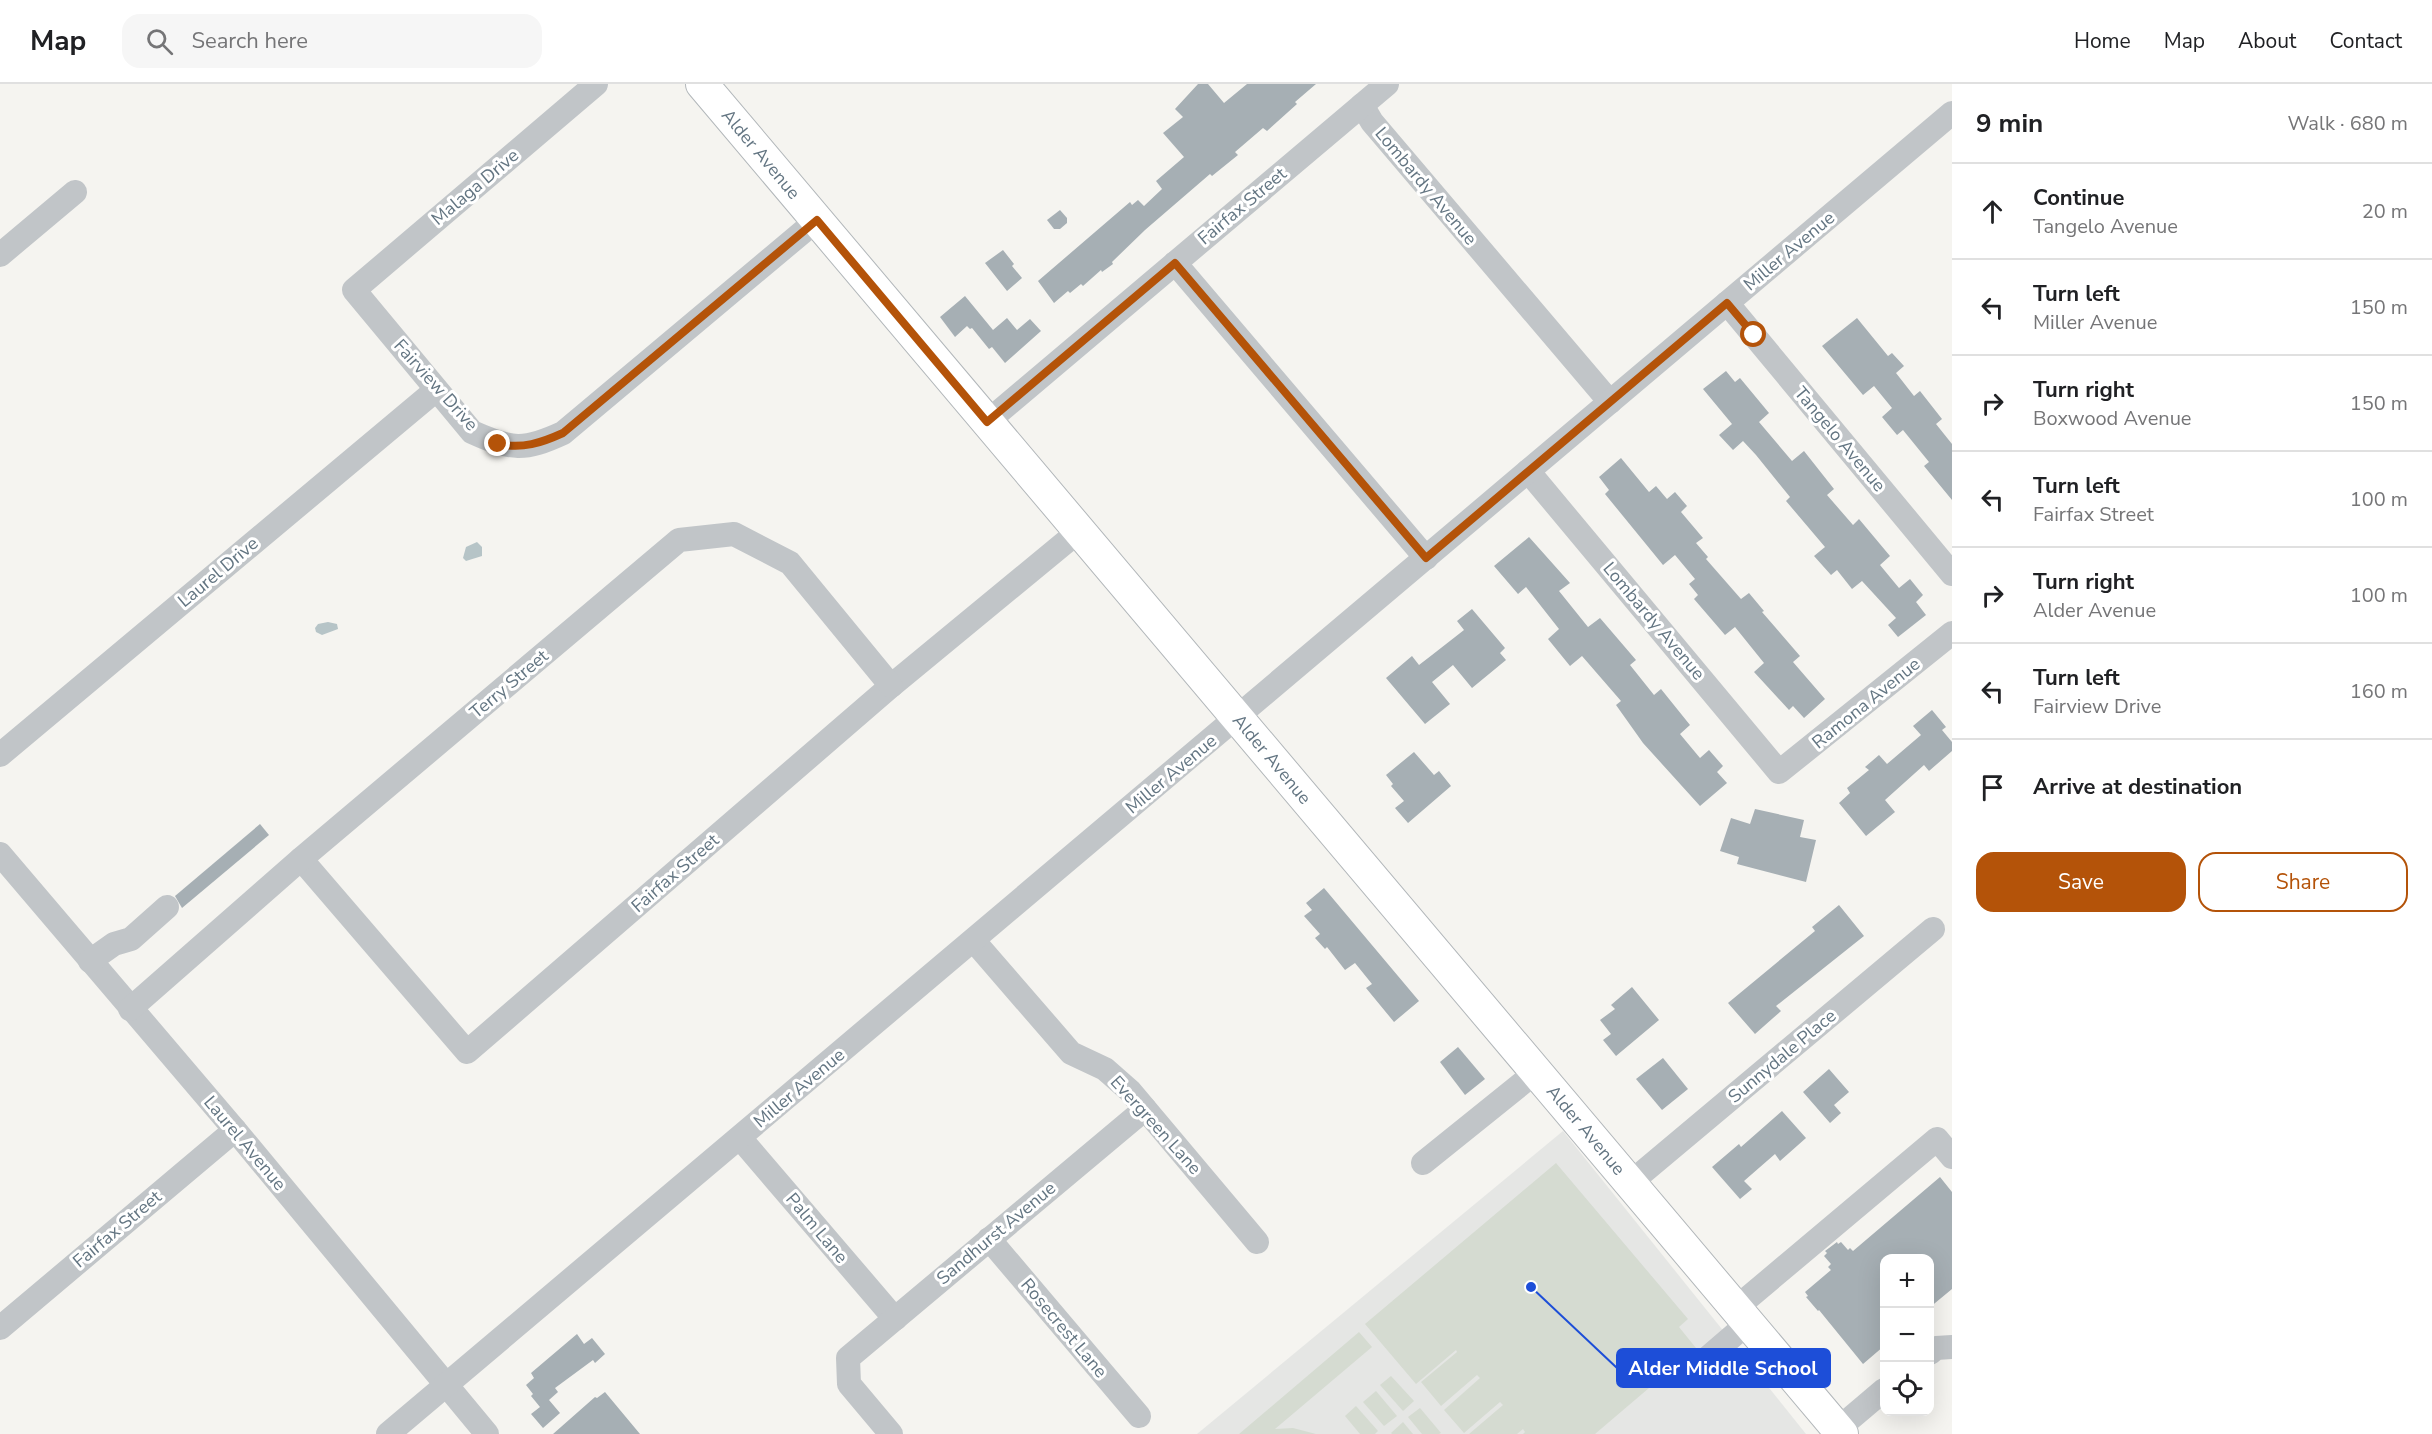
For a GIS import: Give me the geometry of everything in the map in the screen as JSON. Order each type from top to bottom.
[{"type":"main road","name":"Alder Avenue","points":[[702,84],[1840,1432]]},
{"type":"street","name":"Malaga Drive","points":[[354,290],[596,84]]},
{"type":"street","name":"Fairfax Street","points":[[987,422],[1387,84]]},
{"type":"street","name":"Lombardy Avenue","points":[[1362,105],[1372,122],[1610,402]]},
{"type":"street","name":"Miller Avenue","points":[[388,1434],[1952,113]]},
{"type":"street","points":[[0,255],[75,192]]},
{"type":"street","name":"Fairview Drive","points":[[354,290],[472,432],[498,444],[514,447],[540,444],[563,433],[817,220]]},
{"type":"street","points":[[1175,263],[1426,558]]},
{"type":"street","name":"Tangelo Avenue","points":[[1727,303],[1952,574]]},
{"type":"street","name":"Laurel Drive","points":[[0,755],[436,390]]},
{"type":"street","name":"Lombardy Avenue","points":[[1528,471],[1779,772]]},
{"type":"street","name":"Fairfax Street","points":[[302,859],[467,1052],[891,686],[1079,531]]},
{"type":"street","name":"Terry Street","points":[[130,1009],[302,859],[679,540],[734,534],[790,563],[891,686]]},
{"type":"street","name":"Ramona Avenue","points":[[1779,772],[1952,633]]},
{"type":"street","name":"Laurel Avenue","points":[[0,854],[235,1130],[487,1434]]},
{"type":"street","points":[[90,961],[114,944],[131,939],[167,908]]},
{"type":"street","name":"Sunnydale Place","points":[[1630,1183],[1933,929]]},
{"type":"street","name":"Evergreen Lane","points":[[974,941],[1071,1053],[1105,1069],[1145,1109],[1257,1242]]},
{"type":"street","points":[[1423,1162],[1536,1072]]},
{"type":"street","name":"Sandhurst Avenue","points":[[891,1434],[849,1384],[848,1358],[1145,1109]]},
{"type":"street","name":"Fairfax Street","points":[[0,1328],[235,1130]]},
{"type":"street","name":"Palm Lane","points":[[740,1138],[895,1319]]},
{"type":"street","points":[[1698,1366],[1742,1316],[1937,1139],[1952,1157]]},
{"type":"street","name":"Rosecrest Lane","points":[[989,1239],[1138,1416]]},
{"type":"street","points":[[1934,1349],[1952,1347]]},
{"type":"street","points":[[1840,1432],[1880,1394]]},
{"type":"shaded area","points":[[477,542],[482,547],[482,556],[466,561],[463,558],[466,547]]},
{"type":"shaded area","points":[[328,622],[337,624],[338,629],[322,635],[316,632],[315,628],[318,624]]},
{"type":"shaded area","points":[[1563,1131],[1806,1434],[1197,1434]]},
{"type":"shaded area","points":[[1556,1163],[1688,1319],[1679,1327],[1696,1348],[1595,1434],[1523,1434],[1525,1432],[1523,1429],[1517,1434],[1469,1434],[1503,1405],[1500,1402],[1464,1433],[1444,1410],[1480,1378],[1477,1375],[1441,1406],[1421,1382],[1457,1352],[1456,1350],[1416,1384],[1365,1324]]},
{"type":"shaded area","points":[[1359,1332],[1372,1347],[1275,1429],[1293,1428],[1316,1434],[1239,1434]]},
{"type":"shaded area","points":[[1391,1376],[1414,1401],[1403,1411],[1380,1385]]},
{"type":"shaded area","points":[[1376,1391],[1397,1416],[1384,1426],[1363,1402]]},
{"type":"shaded area","points":[[1356,1406],[1378,1431],[1375,1434],[1360,1434],[1345,1416]]},
{"type":"shaded area","points":[[1420,1408],[1441,1433],[1422,1434],[1408,1417]]},
{"type":"shaded area","points":[[1403,1422],[1413,1434],[1391,1433]]},
{"type":"building","points":[[1198,84],[1208,84],[1224,103],[1247,84],[1316,84],[1267,131],[1263,128],[1235,152],[1238,155],[1212,176],[1210,174],[1145,230],[1112,262],[1113,264],[1102,272],[1101,270],[1083,286],[1081,284],[1070,293],[1068,291],[1054,303],[1038,281],[1130,202],[1132,205],[1138,200],[1144,206],[1162,189],[1156,181],[1184,157],[1163,133],[1183,117],[1175,109]]},
{"type":"building","points":[[1060,210],[1067,218],[1067,223],[1060,229],[1054,229],[1047,220]]},
{"type":"building","points":[[1003,250],[1022,278],[1007,291],[985,263]]},
{"type":"building","points":[[965,296],[993,330],[1007,318],[1017,330],[1030,319],[1041,331],[1005,363],[992,347],[989,349],[972,328],[967,326],[955,337],[940,317]]},
{"type":"building","points":[[1857,318],[1888,356],[1892,353],[1904,366],[1896,373],[1914,396],[1920,391],[1942,419],[1936,424],[1952,444],[1952,500],[1924,466],[1929,462],[1903,430],[1897,435],[1882,417],[1892,408],[1874,386],[1863,395],[1822,346]]},
{"type":"building","points":[[1726,371],[1735,382],[1740,378],[1769,413],[1759,422],[1792,461],[1804,451],[1834,489],[1827,495],[1853,525],[1859,519],[1890,556],[1880,565],[1899,588],[1910,579],[1923,595],[1916,602],[1926,615],[1898,637],[1888,625],[1896,618],[1862,581],[1852,589],[1837,570],[1831,575],[1814,556],[1825,547],[1786,501],[1790,497],[1756,455],[1743,441],[1733,450],[1719,435],[1732,424],[1703,389]]},
{"type":"building","points":[[1621,458],[1649,492],[1656,486],[1667,499],[1675,492],[1687,506],[1681,512],[1703,538],[1696,543],[1708,557],[1706,559],[1741,599],[1749,593],[1764,611],[1762,612],[1800,656],[1793,662],[1825,699],[1804,718],[1793,706],[1789,710],[1754,672],[1764,663],[1735,627],[1725,635],[1694,599],[1698,595],[1689,584],[1695,579],[1675,555],[1663,565],[1605,494],[1609,490],[1599,477]]},
{"type":"building","points":[[1529,537],[1570,583],[1559,591],[1588,627],[1600,618],[1636,660],[1630,665],[1654,695],[1661,689],[1690,725],[1680,734],[1700,758],[1709,750],[1723,766],[1717,772],[1727,783],[1700,806],[1643,743],[1616,705],[1621,701],[1582,656],[1570,666],[1548,639],[1559,629],[1526,587],[1518,594],[1494,566]]},
{"type":"building","points":[[1472,609],[1505,648],[1500,653],[1506,660],[1472,688],[1453,665],[1432,682],[1450,704],[1425,724],[1386,678],[1412,656],[1419,665],[1464,630],[1457,621]]},
{"type":"building","points":[[1932,710],[1946,727],[1942,730],[1952,742],[1952,751],[1929,771],[1924,765],[1885,800],[1895,812],[1866,836],[1839,803],[1850,793],[1847,788],[1869,770],[1865,767],[1879,755],[1887,764],[1921,735],[1913,726]]},
{"type":"building","points":[[1414,752],[1434,775],[1439,771],[1451,786],[1408,823],[1395,808],[1404,801],[1391,786],[1393,784],[1386,775]]},
{"type":"building","points":[[1755,809],[1804,820],[1800,837],[1816,840],[1806,882],[1737,864],[1739,857],[1720,851],[1731,818],[1750,824]]},
{"type":"building","points":[[260,824],[269,835],[182,908],[175,896]]},
{"type":"building","points":[[1324,888],[1419,1001],[1394,1022],[1366,988],[1372,984],[1355,963],[1345,970],[1327,947],[1325,949],[1315,938],[1320,934],[1304,916],[1312,910],[1306,903]]},
{"type":"building","points":[[1839,905],[1864,936],[1776,1006],[1781,1011],[1755,1034],[1728,1003],[1815,931],[1812,927]]},
{"type":"building","points":[[1632,987],[1659,1020],[1616,1056],[1603,1040],[1611,1034],[1600,1020],[1615,1009],[1611,1005]]},
{"type":"building","points":[[1458,1047],[1485,1079],[1465,1095],[1440,1062]]},
{"type":"building","points":[[1663,1058],[1688,1089],[1662,1110],[1636,1079]]},
{"type":"building","points":[[1829,1069],[1849,1092],[1834,1105],[1841,1113],[1830,1123],[1803,1092]]},
{"type":"building","points":[[1782,1111],[1806,1138],[1780,1161],[1775,1154],[1744,1181],[1752,1189],[1740,1199],[1712,1167],[1739,1144],[1741,1147]]},
{"type":"building","points":[[1940,1177],[1952,1192],[1952,1289],[1934,1304],[1934,1254],[1880,1254],[1880,1349],[1863,1364],[1806,1297],[1808,1296],[1805,1292],[1831,1270],[1828,1267],[1831,1264],[1824,1256],[1827,1253],[1825,1251],[1837,1242],[1838,1244],[1841,1242],[1848,1250],[1850,1248],[1853,1251]]},
{"type":"building","points":[[577,1334],[584,1344],[592,1338],[605,1354],[595,1363],[593,1360],[555,1388],[558,1392],[549,1400],[560,1413],[543,1428],[531,1414],[540,1407],[526,1385],[534,1378],[531,1373]]},
{"type":"building","points":[[605,1392],[640,1434],[553,1434],[595,1397]]},
{"type":"place","name":"Alder Middle School","points":[[1531,1287]]},
{"type":"route","points":[[498,444],[514,447],[540,444],[563,433],[817,220],[987,422],[1175,263],[1426,558],[1727,303],[1754,335]]}]
